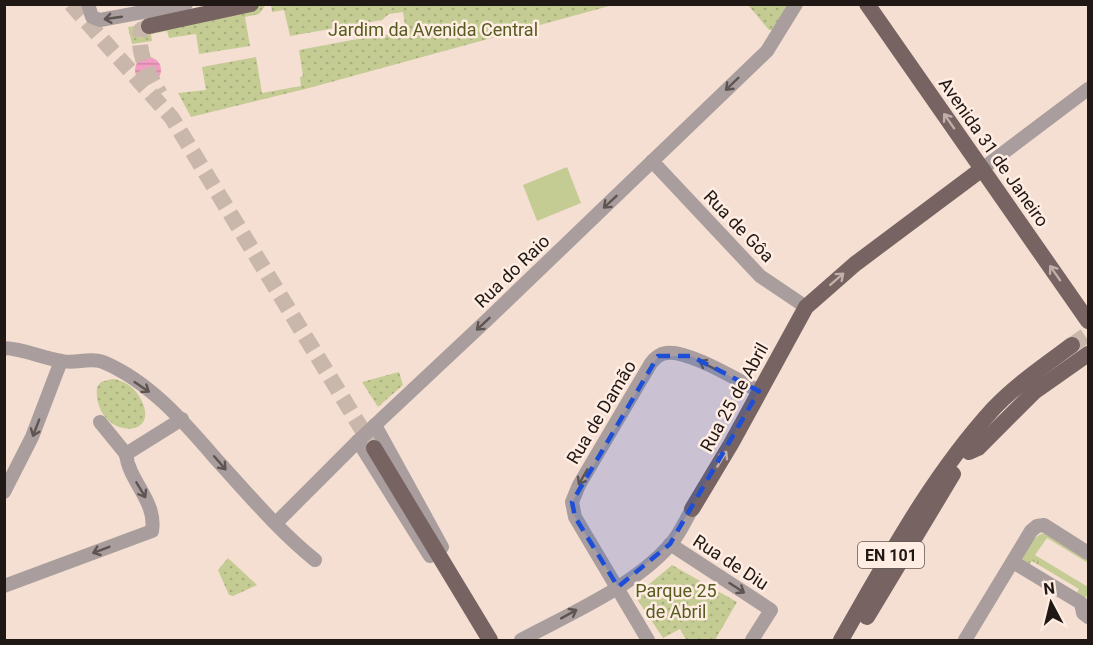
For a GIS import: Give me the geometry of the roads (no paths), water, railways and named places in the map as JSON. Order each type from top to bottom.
[{"type":"main road","points":[[149,26],[251,4]]},
{"type":"main road","name":"Avenida 31 de Janeiro","points":[[867,4],[1089,322]]},
{"type":"main road","name":"Rua 25 de Abril","points":[[692,509],[731,444],[806,307],[855,264],[982,169]]},
{"type":"main road","points":[[943,470],[961,435],[988,404],[1026,369],[1089,322]]},
{"type":"main road","name":"EN 101","points":[[841,640],[943,470],[995,407],[1030,376],[1079,350]]},
{"type":"main road","name":"EN 101","points":[[853,640],[969,452],[978,448],[1079,350]]},
{"type":"main road","points":[[374,448],[490,640]]},
{"type":"street","points":[[88,6],[92,17],[100,20],[186,4]]},
{"type":"street","name":"Rua do Raio","points":[[276,523],[358,441],[488,320],[767,51],[768,41],[796,4]]},
{"type":"street","points":[[982,169],[1089,89]]},
{"type":"street","name":"Rua de Gôa","points":[[652,161],[760,276],[806,307]]},
{"type":"street","points":[[4,348],[26,351],[61,361],[93,360],[104,363],[146,388],[182,419],[263,511],[315,560]]},
{"type":"street","name":"Rua de Damão","points":[[618,587],[575,517],[572,502],[579,485],[651,363],[658,356],[667,352],[691,356],[759,391]]},
{"type":"street","points":[[4,492],[32,437],[61,361]]},
{"type":"street","points":[[126,454],[182,419]]},
{"type":"street","points":[[4,586],[152,531],[153,516],[150,506],[132,475],[126,454],[100,422]]},
{"type":"street","points":[[375,425],[445,551],[450,575]]},
{"type":"street","points":[[358,441],[431,557],[450,575]]},
{"type":"street","name":"Rua 25 de Abril","points":[[520,640],[618,587],[648,565],[670,544],[692,509]]},
{"type":"street","points":[[965,640],[1031,531],[1037,526],[1044,525],[1089,553]]},
{"type":"street","name":"Rua de Diu","points":[[670,544],[771,610],[752,640]]},
{"type":"street","points":[[1013,562],[1085,601],[1081,609],[1089,617]]},
{"type":"street","points":[[618,587],[648,640]]},
{"type":"tunnel","points":[[71,4],[172,118],[372,446]]},
{"type":"tunnel","points":[[149,26],[141,30],[140,47],[148,71],[160,94]]},
{"type":"tunnel","points":[[1072,345],[1088,334]]},
{"type":"park label","name":"Jardim da Avenida Central","points":[[433,29]]},
{"type":"park label","name":"Parque 25 de Abril","points":[[676,600]]}]
